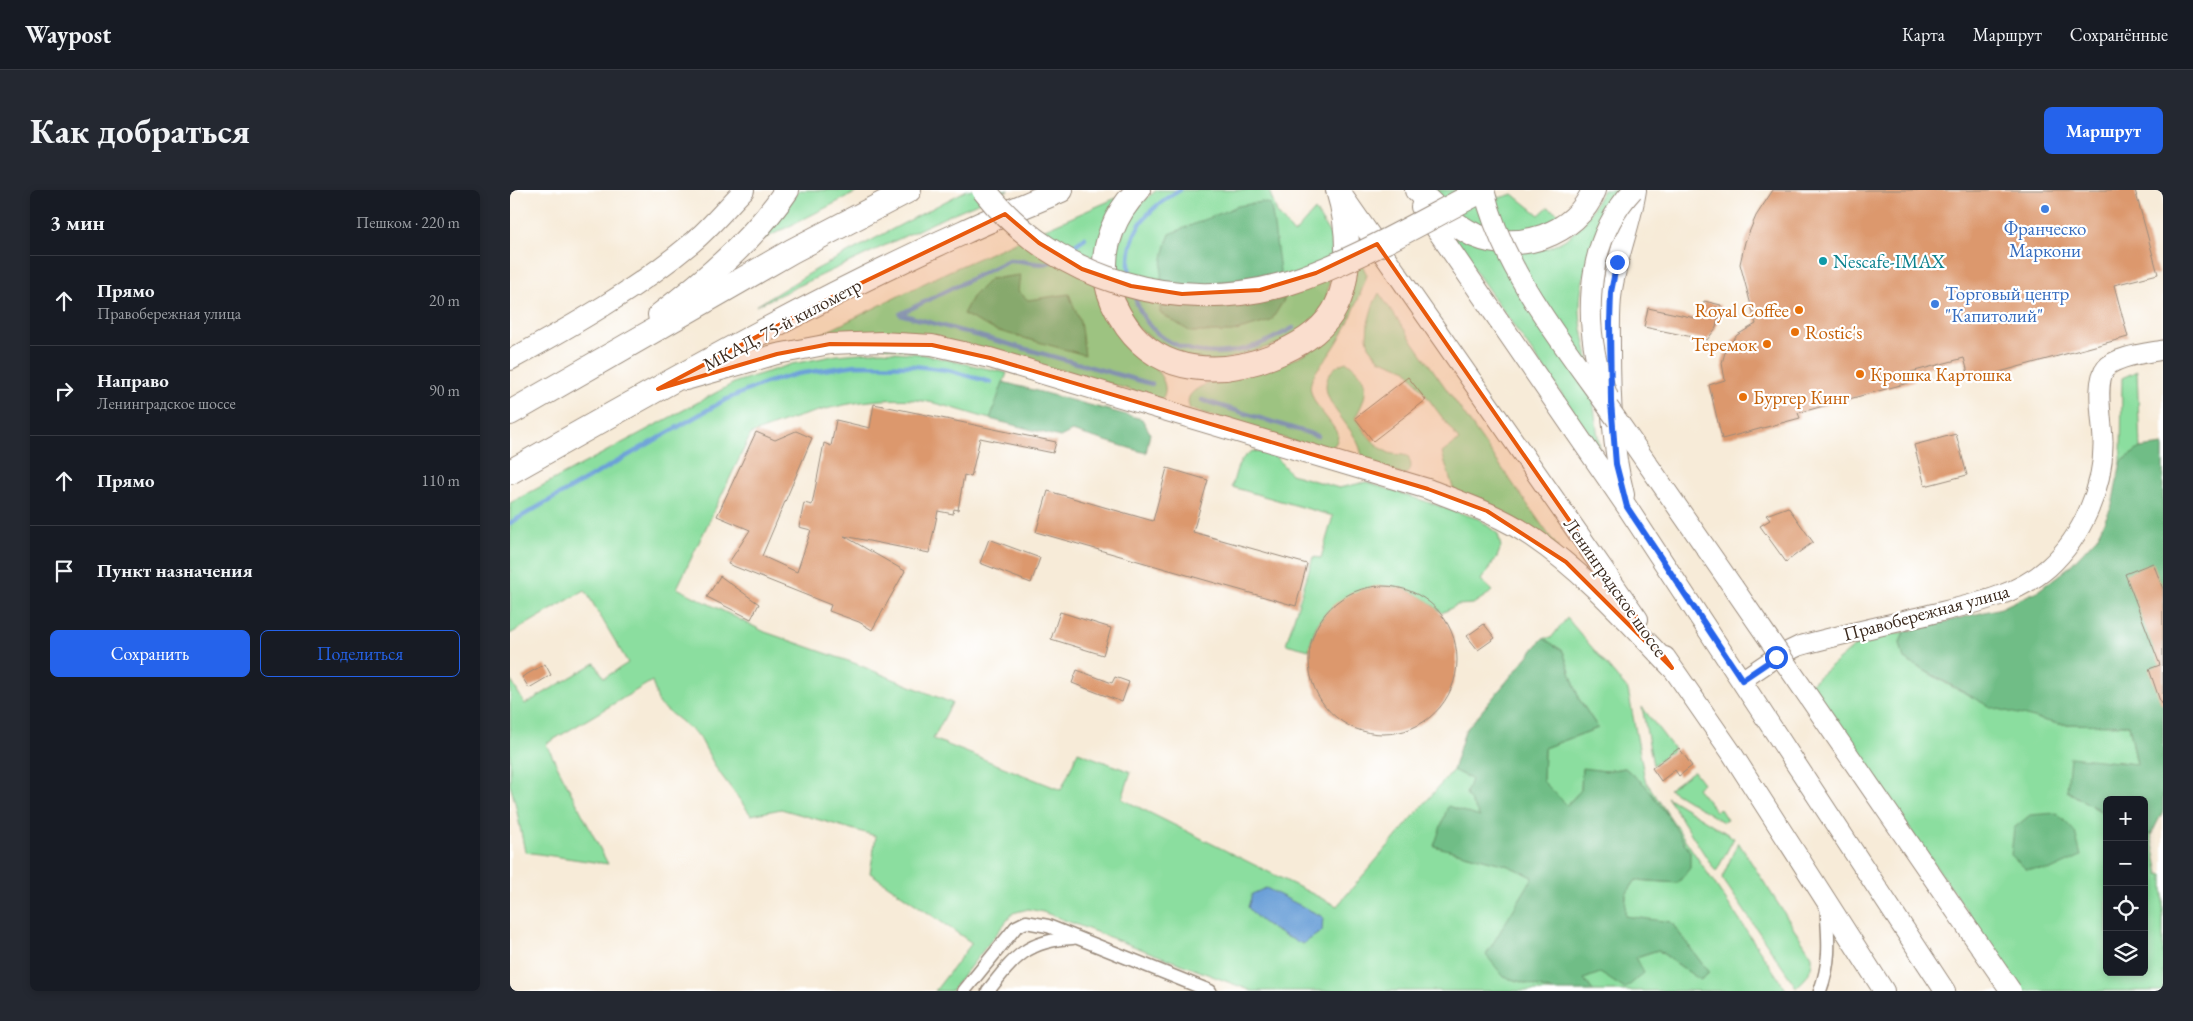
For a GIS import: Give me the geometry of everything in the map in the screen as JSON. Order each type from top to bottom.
[{"type":"highway","points":[[582,373],[664,312],[718,266],[768,216],[787,190]]},
{"type":"highway","points":[[510,413],[792,251],[909,190]]},
{"type":"highway","points":[[984,190],[1015,224],[1053,252],[1082,269],[1132,286],[1158,292],[1206,295],[1260,290],[1316,273],[1484,190]]},
{"type":"highway","name":"МКАД, 75-й километр","points":[[510,472],[658,389],[828,299],[955,236],[1061,190]]},
{"type":"highway","points":[[1138,190],[1117,220],[1107,247],[1105,270],[1111,299],[1120,318],[1132,335],[1143,345],[1169,361],[1202,370],[1236,367],[1269,358],[1304,341],[1326,321],[1339,298],[1346,270],[1344,208],[1339,190]]},
{"type":"highway","points":[[1417,190],[1446,218],[1476,235],[1495,241],[1517,242],[1538,239],[1563,228],[1578,215],[1594,190]]},
{"type":"main road","points":[[510,360],[650,277],[695,241],[744,190]]},
{"type":"main road","name":"Ленинградское шоссе","points":[[1339,190],[1731,752],[1884,991]]},
{"type":"main road","points":[[1410,190],[1627,507],[1945,991]]},
{"type":"main road","points":[[1484,190],[1493,221],[1516,270],[1544,315],[2011,991]]},
{"type":"main road","points":[[1617,420],[1601,375],[1593,335],[1590,306],[1594,272],[1606,234],[1616,214],[1635,190]]},
{"type":"main road","points":[[1627,507],[1616,464],[1611,402],[1610,323],[1611,292],[1617,262],[1634,209],[1635,190]]},
{"type":"main road","points":[[658,389],[768,356],[830,344],[882,342],[932,346],[990,358],[1428,489],[1487,511],[1531,536],[1566,562],[1672,668]]},
{"type":"street","name":"Правобережная улица","points":[[1742,680],[1776,657],[1799,646],[1970,605],[2026,585],[2068,547],[2080,528],[2090,506],[2101,466],[2103,444],[2100,384],[2105,370],[2116,361],[2163,350]]},
{"type":"street","points":[[1820,991],[1829,958],[1826,898]]},
{"type":"street","points":[[964,991],[1016,927],[1026,922],[1048,926],[1210,991]]},
{"type":"street","points":[[988,991],[1021,952],[1056,939],[1078,938]]},
{"type":"highlighted area","points":[[1005,214],[1039,243],[1082,269],[1131,286],[1182,294],[1260,290],[1316,273],[1377,244],[1672,668],[1566,562],[1487,511],[1428,489],[990,358],[932,345],[830,344],[777,354],[658,389],[828,299]]},
{"type":"green space","points":[[799,190],[861,190],[766,238],[761,238]]},
{"type":"green space","points":[[967,190],[1008,190],[952,214],[756,306],[817,269]]},
{"type":"green space","points":[[1157,190],[1269,190],[1277,213],[1294,234],[1315,210],[1330,234],[1332,246],[1331,273],[1326,300],[1319,316],[1288,341],[1217,362],[1172,354],[1137,327],[1116,286],[1116,249],[1132,214]]},
{"type":"green space","points":[[1430,190],[1488,190],[1499,198],[1513,194],[1539,215],[1548,207],[1561,215],[1526,234],[1472,227]]},
{"type":"green space","points":[[1603,190],[1620,190],[1605,216],[1593,245],[1584,275],[1580,304],[1600,449],[1448,232],[1530,252],[1549,248],[1568,238],[1584,223]]},
{"type":"green space","points":[[1116,198],[1117,201],[1097,246],[1154,366],[1164,382],[1165,390],[1162,399],[1062,370],[814,338],[947,272]]},
{"type":"green space","points":[[1262,202],[1270,204],[1272,212],[1284,300],[1271,321],[1232,332],[1191,332],[1160,313],[1162,263],[1170,234],[1238,206]]},
{"type":"green space","points":[[1359,259],[1367,275],[1360,295],[1342,334],[1316,371],[1310,386],[1313,398],[1338,435],[1333,446],[1322,450],[1190,409],[1189,398],[1198,388],[1220,380],[1288,362],[1321,342],[1335,322]]},
{"type":"green space","points":[[1020,275],[1018,291],[1028,300],[1069,294],[1080,322],[1085,355],[995,330],[963,314],[972,297],[990,279]]},
{"type":"green space","points":[[1379,293],[1558,548],[1454,491],[1442,453],[1459,440],[1407,370],[1379,359],[1369,346],[1367,337],[1368,323],[1373,305]]},
{"type":"green space","points":[[882,351],[921,354],[1007,373],[990,419],[924,401],[894,399],[852,403],[811,413],[751,434],[677,588],[765,632],[854,663],[952,703],[933,739],[1061,790],[1078,752],[1131,772],[1122,799],[1337,906],[1453,770],[1471,779],[1480,817],[1434,846],[1506,865],[1533,877],[1513,912],[1504,977],[1553,991],[1252,991],[1043,912],[1028,909],[1013,913],[951,991],[935,991],[972,943],[870,873],[876,836],[781,809],[751,815],[716,768],[699,736],[659,704],[652,681],[546,744],[608,864],[525,852],[510,785],[510,679],[525,704],[595,663],[604,678],[628,663],[585,590],[510,634],[510,503],[736,382],[792,364],[837,355]],"holes":[[[1266,889],[1323,917],[1248,907]]]},
{"type":"green space","points":[[1347,362],[1361,375],[1365,388],[1363,402],[1355,418],[1370,438],[1384,450],[1391,454],[1408,456],[1411,467],[1404,475],[1367,463],[1362,459],[1360,448],[1354,436],[1332,404],[1327,393],[1326,383],[1334,368]]},
{"type":"green space","points":[[2137,371],[2140,448],[2121,462],[2122,378]]},
{"type":"green space","points":[[1003,382],[1142,419],[1150,433],[1146,453],[1072,431],[1060,437],[990,419]]},
{"type":"green space","points":[[2163,445],[2163,811],[2151,835],[2148,834],[2148,796],[2103,796],[2103,813],[2067,791],[2070,757],[2137,764],[2129,725],[2058,724],[1990,707],[1904,659],[1900,643],[1904,632],[2001,608],[2039,590],[2069,567],[2097,537],[2112,505],[2121,462],[2140,448]]},
{"type":"green space","points":[[1253,451],[1274,455],[1291,474],[1339,488],[1366,482],[1479,519],[1498,534],[1501,547],[1497,557],[1481,580],[1493,591],[1473,604],[1457,605],[1442,613],[1422,597],[1401,588],[1373,587],[1347,596],[1325,614],[1317,625],[1309,650],[1286,644],[1313,557],[1321,558],[1333,516],[1232,487],[1236,470],[1241,461]]},
{"type":"green space","points":[[1567,618],[1628,690],[1645,780],[1787,991],[1593,991],[1584,979],[1636,957],[1658,950],[1700,980],[1709,973],[1671,922],[1625,917],[1626,894],[1636,880],[1678,883],[1690,852],[1660,807],[1644,787],[1625,768],[1606,771],[1582,769],[1581,790],[1567,805],[1543,781],[1544,748],[1598,728],[1579,699],[1563,651],[1543,638],[1551,638]]},
{"type":"green space","points":[[1904,632],[1900,643],[1904,659],[1954,688],[2058,724],[2129,725],[2137,765],[2116,761],[2067,791],[2103,813],[2103,976],[2148,976],[2148,834],[2151,835],[2159,874],[2163,875],[2163,991],[2023,991],[1809,685],[1857,644],[1878,637]]},
{"type":"green space","points":[[1543,638],[1563,651],[1579,699],[1598,728],[1544,748],[1543,781],[1567,805],[1581,790],[1582,768],[1606,771],[1625,768],[1645,785],[1668,816],[1690,852],[1690,868],[1678,883],[1636,880],[1626,894],[1625,916],[1671,922],[1709,973],[1700,980],[1658,950],[1636,957],[1644,973],[1625,989],[1600,973],[1584,979],[1593,991],[1553,991],[1504,977],[1486,955],[1533,877],[1506,865],[1434,846],[1448,806],[1480,817],[1466,794],[1471,779],[1453,770],[1465,731]]},
{"type":"green space","points":[[1642,707],[1674,749],[1653,765]]},
{"type":"green space","points":[[1694,771],[1703,783],[1697,788],[1716,811],[1720,809],[1727,820],[1723,822],[1669,789]]},
{"type":"green space","points":[[1667,797],[1734,838],[1716,872]]},
{"type":"green space","points":[[2057,813],[2075,832],[2081,856],[2051,870],[2026,869],[2011,855],[2014,828],[2030,815]]},
{"type":"green space","points":[[1738,842],[1812,956],[1808,974],[1796,987],[1722,878]]},
{"type":"water","points":[[1266,888],[1323,917],[1322,931],[1303,944],[1280,934],[1266,925],[1248,907],[1252,894]]},
{"type":"building","name":"Торговый центр \"Капитолий\"","points":[[1773,190],[2135,190],[2158,274],[2114,285],[2128,337],[1970,380],[1964,358],[1911,372],[1915,381],[1798,413],[1800,418],[1722,439],[1709,385],[1725,380],[1722,363],[1726,349],[1737,335],[1756,324],[1740,264],[1745,242],[1756,216]]},
{"type":"building","points":[[1704,301],[1721,305],[1716,328],[1707,340],[1644,327],[1648,308],[1700,319]]},
{"type":"building","points":[[1408,377],[1426,400],[1373,441],[1355,418]]},
{"type":"building","points":[[874,404],[1056,442],[1053,453],[980,438],[971,477],[964,475],[958,510],[954,509],[953,514],[938,511],[929,553],[844,536],[905,571],[872,630],[859,622],[829,611],[831,605],[728,564],[750,530],[717,516],[756,432],[775,440],[796,431],[812,438],[762,556],[797,572],[811,530],[799,527],[804,503],[812,505],[824,443],[831,446],[836,420],[870,428]]},
{"type":"building","points":[[1956,434],[1967,475],[1925,486],[1914,445]]},
{"type":"building","points":[[1167,468],[1208,480],[1193,532],[1307,564],[1296,606],[1036,532],[1048,491],[1153,521]]},
{"type":"building","points":[[1788,507],[1813,542],[1786,562],[1760,526],[1770,520],[1766,515]]},
{"type":"building","points":[[989,539],[1040,558],[1031,583],[980,563]]},
{"type":"building","points":[[2153,563],[2163,589],[2163,704],[2161,704],[2149,669],[2160,665],[2125,574]]},
{"type":"building","points":[[720,576],[759,604],[751,619],[707,597]]},
{"type":"building","points":[[1383,586],[1411,591],[1424,598],[1435,608],[1445,619],[1452,632],[1457,660],[1452,688],[1445,701],[1435,712],[1424,722],[1411,729],[1383,734],[1355,729],[1342,722],[1331,712],[1321,701],[1314,688],[1309,660],[1314,632],[1321,619],[1331,608],[1342,598],[1355,591]]},
{"type":"building","points":[[1060,612],[1111,628],[1103,655],[1051,639]]},
{"type":"building","points":[[1484,624],[1495,638],[1478,650],[1467,636]]},
{"type":"building","points":[[545,664],[551,675],[529,688],[522,677]]},
{"type":"building","points":[[1077,670],[1112,683],[1115,677],[1129,682],[1122,702],[1072,683]]},
{"type":"building","points":[[1679,748],[1692,766],[1679,776],[1675,770],[1661,781],[1652,768]]},
{"type":"waterway","points":[[1130,277],[1130,248],[1140,225],[1157,206],[1180,190]]},
{"type":"waterway","points":[[1067,251],[1085,238]]},
{"type":"waterway","points":[[1052,261],[1042,264],[1009,260],[900,314],[1152,384]]},
{"type":"waterway","points":[[1134,294],[1141,313],[1152,328],[1166,339],[1181,347],[1199,352],[1236,351],[1260,344],[1293,328]]},
{"type":"waterway","points":[[510,523],[725,400],[765,383],[797,374],[856,365],[914,366],[948,370],[990,382]]},
{"type":"waterway","points":[[1202,400],[1318,436]]},
{"type":"place","name":"Франческо Маркони","points":[[2045,209]]},
{"type":"place","name":"Nescafe-IMAX","points":[[1823,261]]},
{"type":"place","name":"Торговый центр \"Капитолий\"","points":[[1935,304]]},
{"type":"place","name":"Royal Coffee","points":[[1799,310]]},
{"type":"place","name":"Rostic's","points":[[1795,332]]},
{"type":"place","name":"Теремок","points":[[1767,344]]},
{"type":"place","name":"Крошка Картошка","points":[[1860,374]]},
{"type":"place","name":"Бургер Кинг","points":[[1743,397]]},
{"type":"route","points":[[1617,262],[1611,292],[1611,402],[1616,464],[1627,507],[1742,680],[1776,657]]}]
